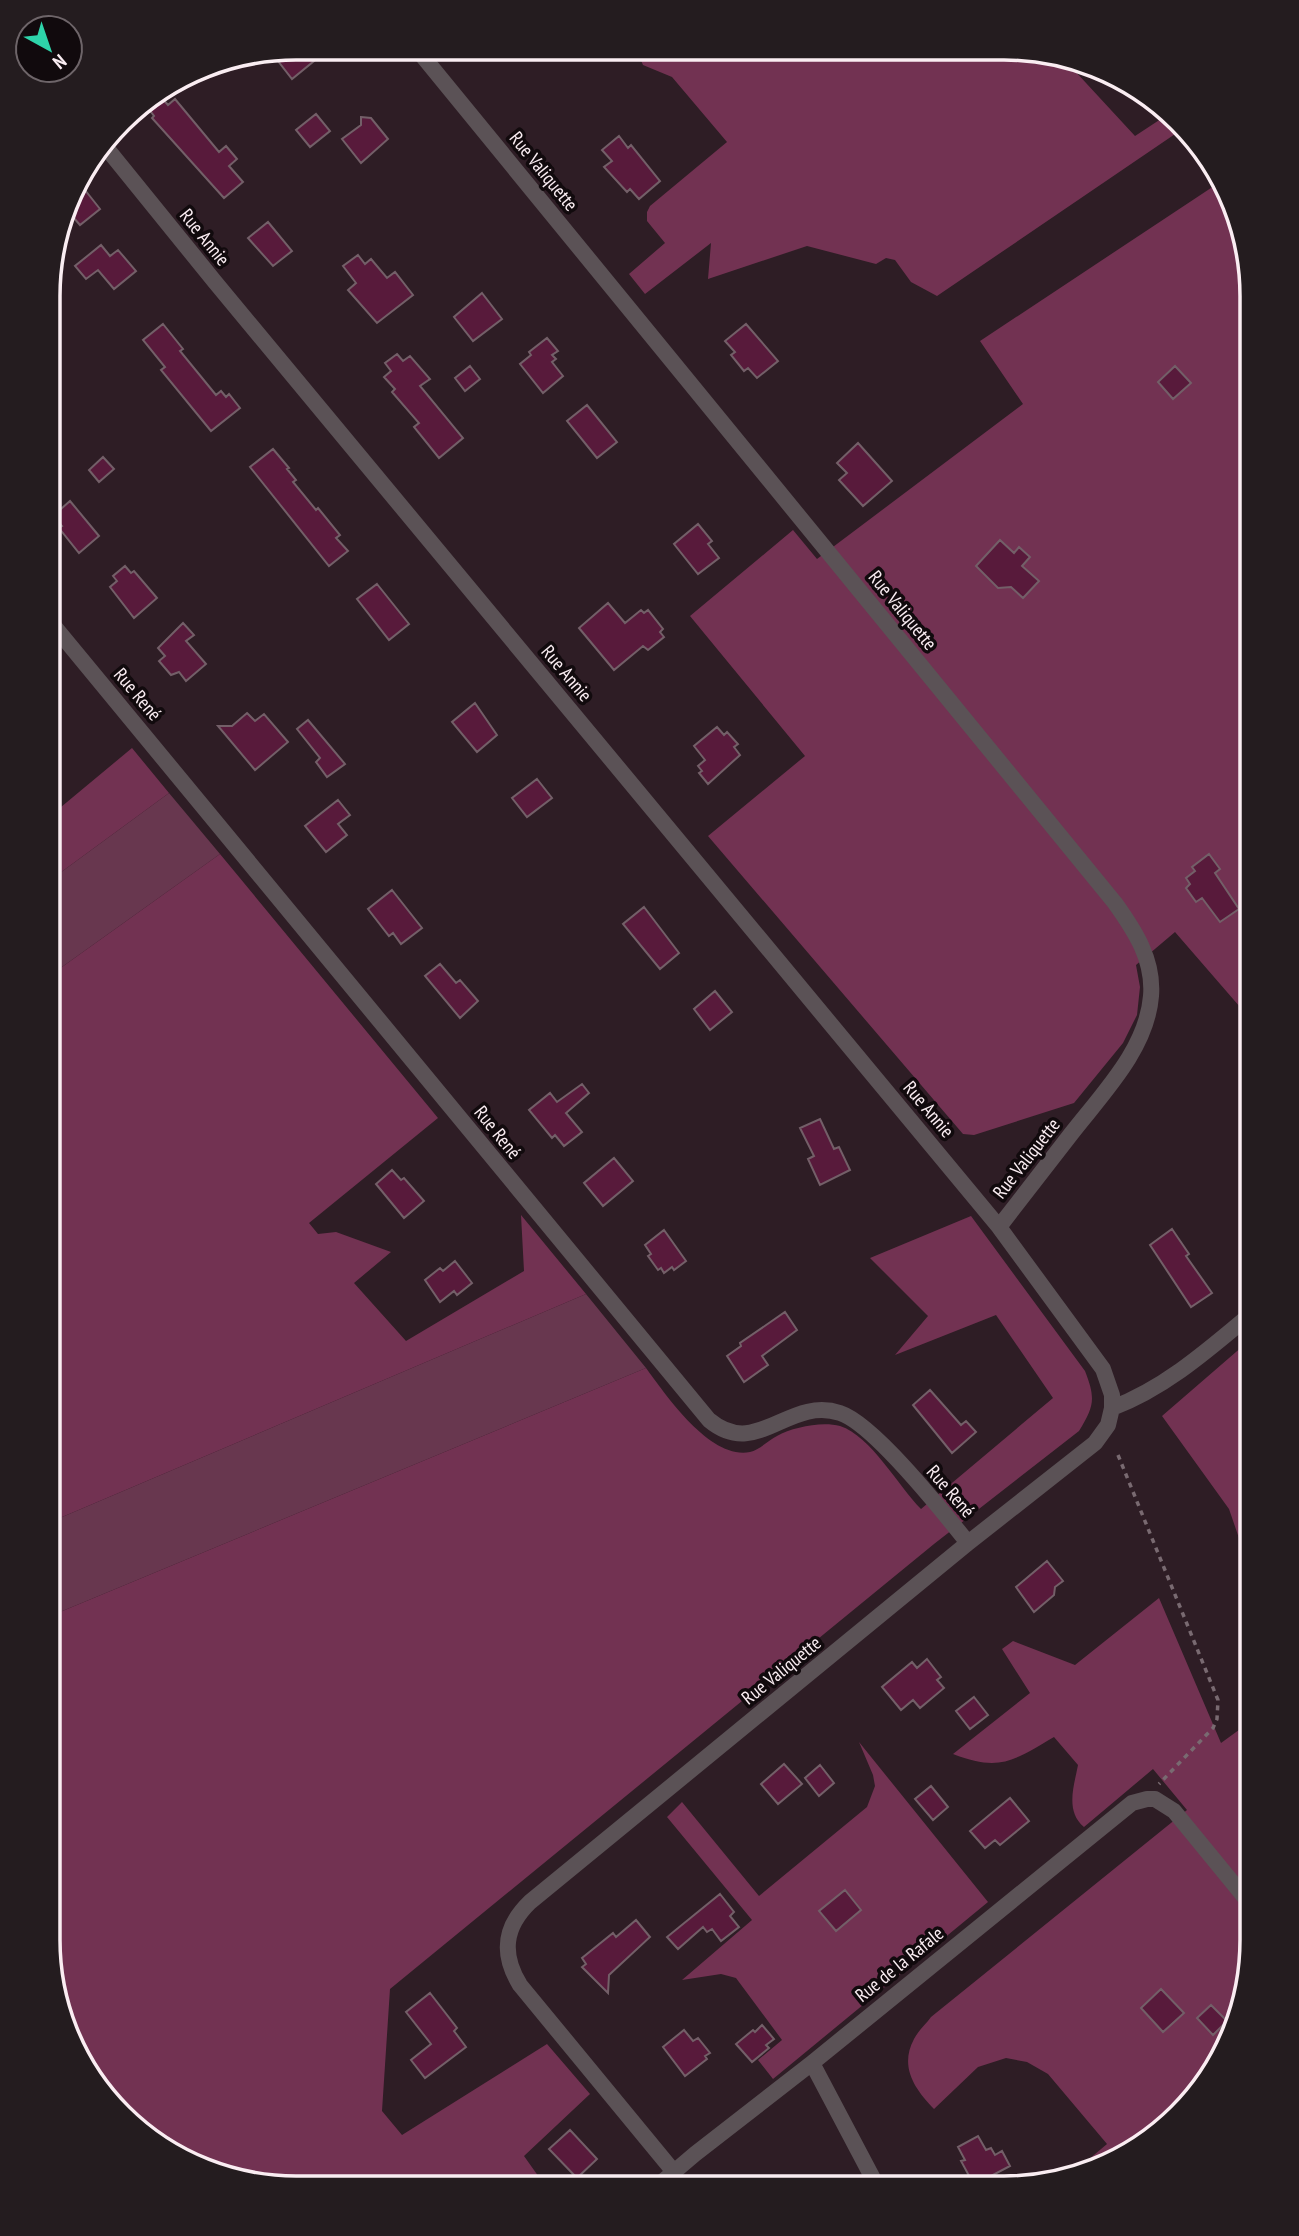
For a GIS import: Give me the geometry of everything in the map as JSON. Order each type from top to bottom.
[{"type":"street","name":"Rue Valiquette","points":[[426,60],[1115,903],[1139,938],[1149,966],[1152,995],[1140,1035],[1114,1079],[999,1227],[1103,1369],[1112,1395],[1108,1425],[1095,1443],[968,1543],[530,1902],[512,1925],[507,1950],[509,1962],[520,1985],[674,2172]]},
{"type":"street","name":"Rue Annie","points":[[109,151],[999,1227]]},
{"type":"street","name":"Rue René","points":[[60,633],[704,1415],[718,1427],[738,1434],[758,1432],[807,1410],[829,1410],[850,1416],[883,1445],[968,1543]]},
{"type":"street","points":[[1112,1408],[1148,1392],[1177,1373],[1239,1323]]},
{"type":"street","points":[[1154,1799],[1174,1811],[1239,1890]]},
{"type":"street","name":"Rue de la Rafale","points":[[674,2172],[1132,1803],[1154,1799]]},
{"type":"street","points":[[812,2063],[872,2176]]},
{"type":"street","points":[[670,2176],[674,2172]]},
{"type":"path","points":[[1118,1455],[1218,1700],[1217,1719],[1213,1728],[1162,1780],[1154,1799]]},
{"type":"shaded area","points":[[641,60],[1034,62],[1075,71],[1135,136],[1160,120],[1175,134],[937,296],[911,282],[895,260],[886,258],[876,264],[807,246],[708,279],[711,243],[645,294],[629,274],[665,243],[647,221],[650,206],[727,142],[672,77],[643,65]]},
{"type":"shaded area","points":[[1213,187],[1222,205],[1235,249],[1240,296],[1240,1007],[1175,932],[1136,965],[1140,987],[1137,1015],[1123,1043],[1074,1103],[974,1135],[963,1134],[708,836],[805,756],[690,616],[793,530],[817,559],[1023,404],[980,341]]},
{"type":"shaded area","points":[[132,748],[169,793],[60,873],[60,808]]},
{"type":"shaded area","points":[[169,793],[220,854],[60,968],[60,873]]},
{"type":"shaded area","points":[[220,854],[438,1118],[309,1223],[318,1234],[336,1232],[391,1252],[354,1283],[406,1341],[524,1271],[521,1215],[586,1294],[60,1518],[60,968]]},
{"type":"shaded area","points":[[971,1216],[1085,1371],[1092,1396],[1088,1415],[1079,1431],[934,1544],[390,1989],[382,2111],[402,2135],[547,2044],[590,2094],[524,2156],[538,2176],[265,2174],[205,2159],[152,2128],[108,2084],[91,2058],[77,2031],[64,1987],[60,1956],[60,1612],[646,1368],[690,1423],[720,1446],[735,1452],[753,1451],[784,1433],[808,1426],[825,1424],[851,1431],[873,1451],[921,1509],[1053,1398],[996,1315],[895,1355],[928,1316],[870,1258]]},
{"type":"shaded area","points":[[586,1294],[646,1368],[60,1612],[60,1518]]},
{"type":"shaded area","points":[[1239,1349],[1239,1539],[1229,1509],[1162,1416]]},
{"type":"shaded area","points":[[1159,1598],[1221,1743],[1239,1730],[1239,1956],[1235,1987],[1227,2016],[1200,2072],[1181,2096],[1147,2128],[1122,2145],[1086,2162],[1107,2144],[1048,2074],[1027,2062],[1006,2058],[978,2067],[934,2109],[915,2085],[908,2059],[916,2036],[931,2017],[1187,1810],[1153,1769],[1084,1827],[1074,1814],[1072,1798],[1078,1765],[1054,1737],[1016,1758],[995,1763],[953,1754],[1030,1693],[1002,1649],[1013,1641],[1075,1665]]},
{"type":"shaded area","points":[[859,1742],[988,1902],[773,2079],[758,2060],[782,2040],[736,1978],[721,1974],[682,1980],[752,1920],[667,1817],[682,1802],[759,1896],[867,1807],[875,1786]]},
{"type":"building","points":[[313,60],[314,61],[292,79],[278,61]]},
{"type":"building","points":[[175,99],[219,152],[226,146],[237,159],[229,166],[243,182],[224,198],[152,118],[154,116],[150,110],[152,108],[164,100],[168,105]]},
{"type":"building","points":[[316,114],[330,131],[310,147],[296,130]]},
{"type":"building","points":[[361,117],[371,118],[388,139],[361,163],[342,139],[361,125]]},
{"type":"building","points":[[619,136],[628,148],[631,145],[660,181],[639,199],[630,189],[627,192],[604,167],[612,161],[602,150]]},
{"type":"building","points":[[85,190],[100,209],[80,225],[73,217]]},
{"type":"building","points":[[268,222],[292,251],[273,266],[248,238]]},
{"type":"building","points":[[101,245],[110,256],[118,250],[136,271],[114,289],[98,270],[86,279],[75,266]]},
{"type":"building","points":[[358,255],[365,264],[371,259],[387,278],[395,272],[413,295],[377,323],[348,290],[356,283],[343,266]]},
{"type":"building","points":[[482,293],[502,319],[473,341],[454,317]]},
{"type":"building","points":[[163,324],[183,349],[180,351],[216,395],[221,391],[226,397],[229,394],[240,408],[211,431],[161,370],[165,367],[143,340]]},
{"type":"building","points":[[746,324],[778,361],[757,378],[748,368],[744,371],[731,355],[735,352],[725,341]]},
{"type":"building","points":[[547,338],[558,351],[552,355],[556,359],[552,362],[563,376],[543,393],[520,364],[531,355],[529,352]]},
{"type":"building","points":[[397,354],[403,361],[410,356],[430,379],[420,386],[463,438],[439,458],[414,427],[419,423],[392,392],[395,389],[384,377],[391,371],[385,363]]},
{"type":"building","points":[[470,366],[480,379],[465,391],[455,378]]},
{"type":"building","points":[[1175,366],[1191,383],[1173,399],[1158,382]]},
{"type":"building","points":[[587,405],[617,442],[597,458],[567,421]]},
{"type":"building","points":[[858,443],[892,481],[863,506],[839,480],[847,473],[837,463]]},
{"type":"building","points":[[273,449],[289,468],[287,469],[296,480],[293,482],[340,535],[336,538],[348,551],[329,566],[250,467]]},
{"type":"building","points":[[103,457],[114,469],[99,482],[89,470]]},
{"type":"building","points":[[70,501],[99,536],[79,553],[60,529],[60,510]]},
{"type":"building","points":[[698,524],[712,541],[708,544],[719,558],[698,574],[674,544]]},
{"type":"building","points":[[1000,540],[1014,553],[1019,547],[1030,557],[1022,566],[1039,581],[1023,598],[1011,587],[998,588],[976,566]]},
{"type":"building","points":[[125,566],[131,573],[134,571],[157,598],[134,618],[110,587],[117,581],[113,576]]},
{"type":"building","points":[[377,584],[409,624],[389,640],[357,599]]},
{"type":"building","points":[[608,603],[625,623],[641,610],[644,613],[648,610],[663,629],[660,632],[664,637],[648,650],[643,646],[614,670],[579,628]]},
{"type":"building","points":[[183,623],[194,635],[186,641],[206,664],[186,681],[179,672],[171,675],[159,661],[165,656],[158,648]]},
{"type":"building","points":[[475,703],[497,735],[477,752],[452,722]]},
{"type":"building","points":[[247,713],[255,721],[264,714],[288,742],[255,770],[218,726],[232,726]]},
{"type":"building","points":[[308,720],[345,764],[327,777],[316,762],[320,758],[297,729]]},
{"type":"building","points":[[717,727],[724,735],[727,732],[738,744],[734,747],[740,755],[708,784],[699,773],[702,771],[698,766],[705,760],[694,746]]},
{"type":"building","points":[[537,779],[552,798],[527,817],[512,798]]},
{"type":"building","points":[[338,800],[350,815],[338,824],[347,835],[326,852],[305,826]]},
{"type":"building","points":[[1209,854],[1220,869],[1215,873],[1239,909],[1220,922],[1202,898],[1196,902],[1186,888],[1190,884],[1186,878],[1195,871],[1192,867]]},
{"type":"building","points":[[392,890],[422,928],[401,944],[393,933],[389,936],[368,909]]},
{"type":"building","points":[[644,907],[679,953],[660,969],[623,924]]},
{"type":"building","points":[[440,964],[456,983],[460,980],[478,1001],[460,1018],[425,976]]},
{"type":"building","points":[[715,991],[732,1012],[710,1030],[694,1009]]},
{"type":"building","points":[[582,1084],[589,1093],[566,1113],[582,1132],[564,1146],[555,1135],[552,1138],[529,1110],[550,1093],[557,1102]]},
{"type":"building","points":[[820,1119],[834,1149],[839,1147],[850,1170],[820,1185],[808,1159],[814,1156],[800,1128]]},
{"type":"building","points":[[614,1158],[633,1181],[603,1206],[584,1183]]},
{"type":"building","points":[[392,1170],[401,1180],[404,1178],[424,1201],[404,1218],[376,1184]]},
{"type":"building","points":[[1172,1229],[1189,1254],[1186,1256],[1212,1293],[1191,1307],[1150,1245]]},
{"type":"building","points":[[664,1230],[686,1261],[674,1270],[672,1267],[664,1273],[661,1268],[658,1270],[648,1256],[651,1254],[645,1245]]},
{"type":"building","points":[[455,1261],[472,1283],[457,1295],[454,1291],[440,1302],[425,1280],[440,1268],[443,1271]]},
{"type":"building","points":[[785,1312],[797,1330],[762,1356],[768,1365],[744,1382],[727,1356],[741,1346],[740,1343]]},
{"type":"building","points":[[930,1390],[961,1425],[966,1421],[976,1432],[952,1453],[913,1405]]},
{"type":"building","points":[[1047,1561],[1063,1581],[1055,1587],[1054,1595],[1034,1612],[1016,1587]]},
{"type":"building","points":[[927,1659],[941,1677],[937,1680],[944,1688],[920,1708],[913,1700],[901,1710],[882,1687],[912,1662],[917,1668]]},
{"type":"building","points":[[974,1697],[988,1715],[970,1729],[956,1711]]},
{"type":"building","points":[[784,1764],[802,1784],[778,1804],[761,1784]]},
{"type":"building","points":[[820,1765],[834,1783],[819,1796],[805,1778]]},
{"type":"building","points":[[931,1786],[948,1807],[933,1820],[915,1799]]},
{"type":"building","points":[[1010,1798],[1029,1821],[1000,1845],[995,1840],[985,1848],[970,1831]]},
{"type":"building","points":[[845,1890],[861,1910],[836,1931],[819,1911]]},
{"type":"building","points":[[720,1894],[734,1912],[730,1916],[739,1927],[721,1941],[712,1929],[707,1932],[703,1927],[678,1949],[667,1937]]},
{"type":"building","points":[[636,1920],[650,1937],[609,1975],[608,1993],[582,1967],[586,1964],[582,1958],[613,1933],[616,1937]]},
{"type":"building","points":[[1161,1989],[1184,2013],[1163,2032],[1141,2008]]},
{"type":"building","points":[[430,1993],[457,2028],[454,2031],[466,2047],[425,2078],[411,2060],[431,2044],[406,2012]]},
{"type":"building","points":[[1211,2005],[1226,2020],[1213,2035],[1197,2018]]},
{"type":"building","points":[[762,2025],[774,2039],[766,2045],[769,2048],[752,2062],[736,2044]]},
{"type":"building","points":[[684,2030],[693,2041],[698,2038],[710,2053],[705,2056],[707,2059],[685,2076],[663,2047]]},
{"type":"building","points":[[570,2130],[597,2159],[579,2176],[575,2176],[549,2149]]},
{"type":"building","points":[[978,2136],[986,2150],[991,2148],[995,2155],[1002,2151],[1010,2166],[991,2176],[969,2176],[961,2161],[965,2160],[958,2147]]}]
